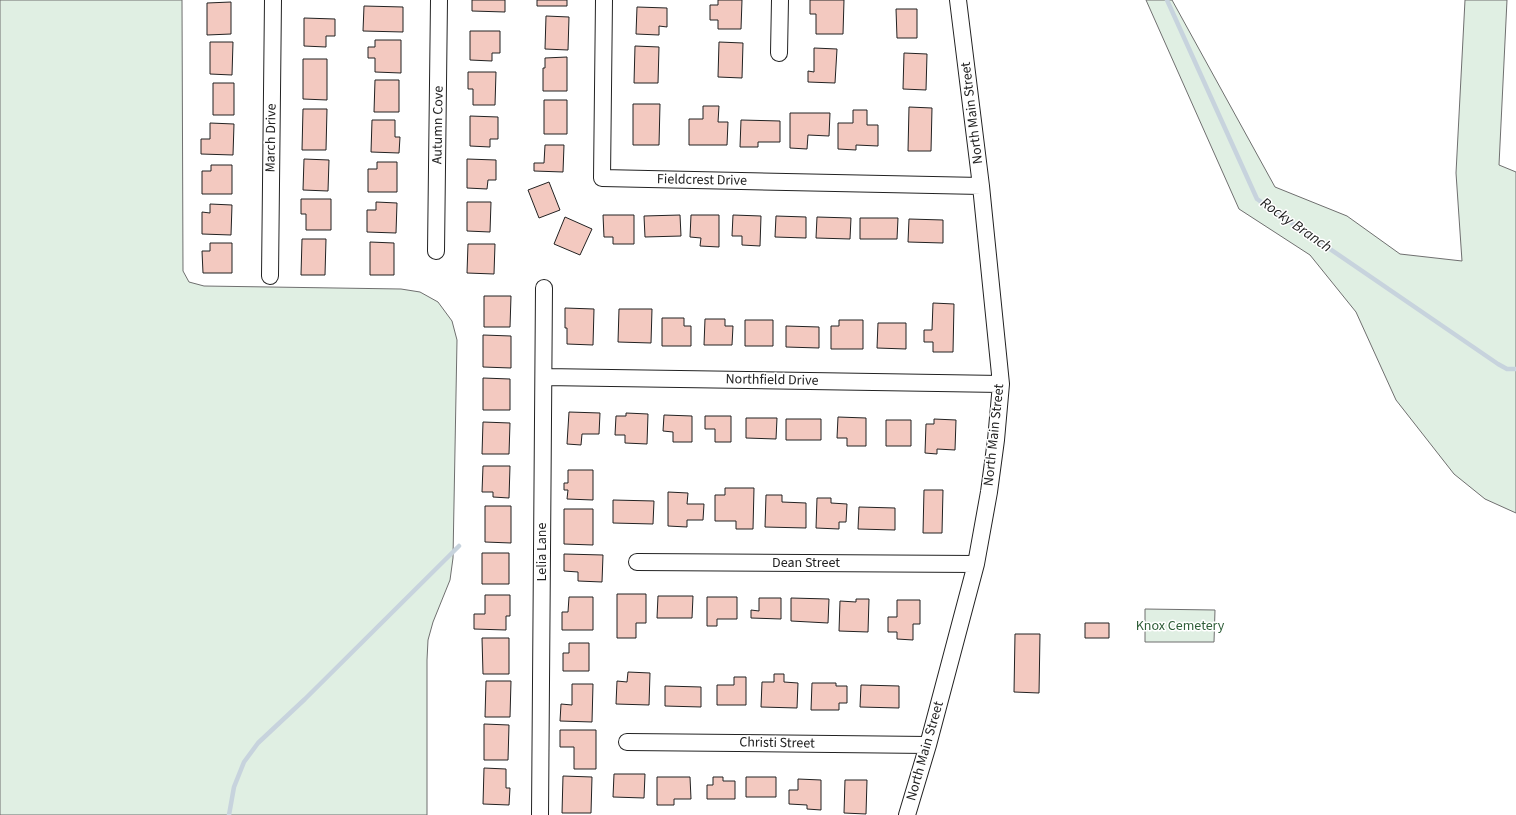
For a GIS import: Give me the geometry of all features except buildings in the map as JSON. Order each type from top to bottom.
[{"type":"street","name":"March Drive","points":[[270,276],[272,0]]},
{"type":"street","name":"Autumn Cove","points":[[436,251],[439,0]]},
{"type":"street","name":"Fieldcrest Drive","points":[[604,0],[602,178],[980,186]]},
{"type":"street","points":[[779,53],[780,0]]},
{"type":"street","name":"North Main Street","points":[[907,815],[928,745],[976,564],[989,492],[996,440],[1001,384],[958,0]]},
{"type":"street","name":"Lelia Lane","points":[[540,815],[544,288]]},
{"type":"street","name":"Northfield Drive","points":[[544,377],[1001,384]]},
{"type":"street","name":"Dean Street","points":[[637,562],[976,564]]},
{"type":"street","name":"Christi Street","points":[[627,742],[928,745]]},
{"type":"green space","points":[[0,0],[182,0],[183,271],[189,282],[204,286],[401,289],[420,292],[438,302],[452,321],[457,340],[453,558],[450,580],[433,622],[428,640],[427,815],[0,815]]},
{"type":"green space","points":[[1146,0],[1172,0],[1275,187],[1347,216],[1400,254],[1462,261],[1456,173],[1465,0],[1507,0],[1499,165],[1516,172],[1516,513],[1485,499],[1454,474],[1396,400],[1356,312],[1310,255],[1239,209]]},
{"type":"green space","name":"Knox Cemetery","points":[[1145,609],[1215,610],[1214,642],[1145,642]]},
{"type":"waterway","name":"Rocky Branch","points":[[1167,0],[1257,199],[1498,364],[1507,369],[1516,369]]},
{"type":"waterway","points":[[229,815],[234,787],[244,762],[258,743],[305,699],[459,546]]}]
